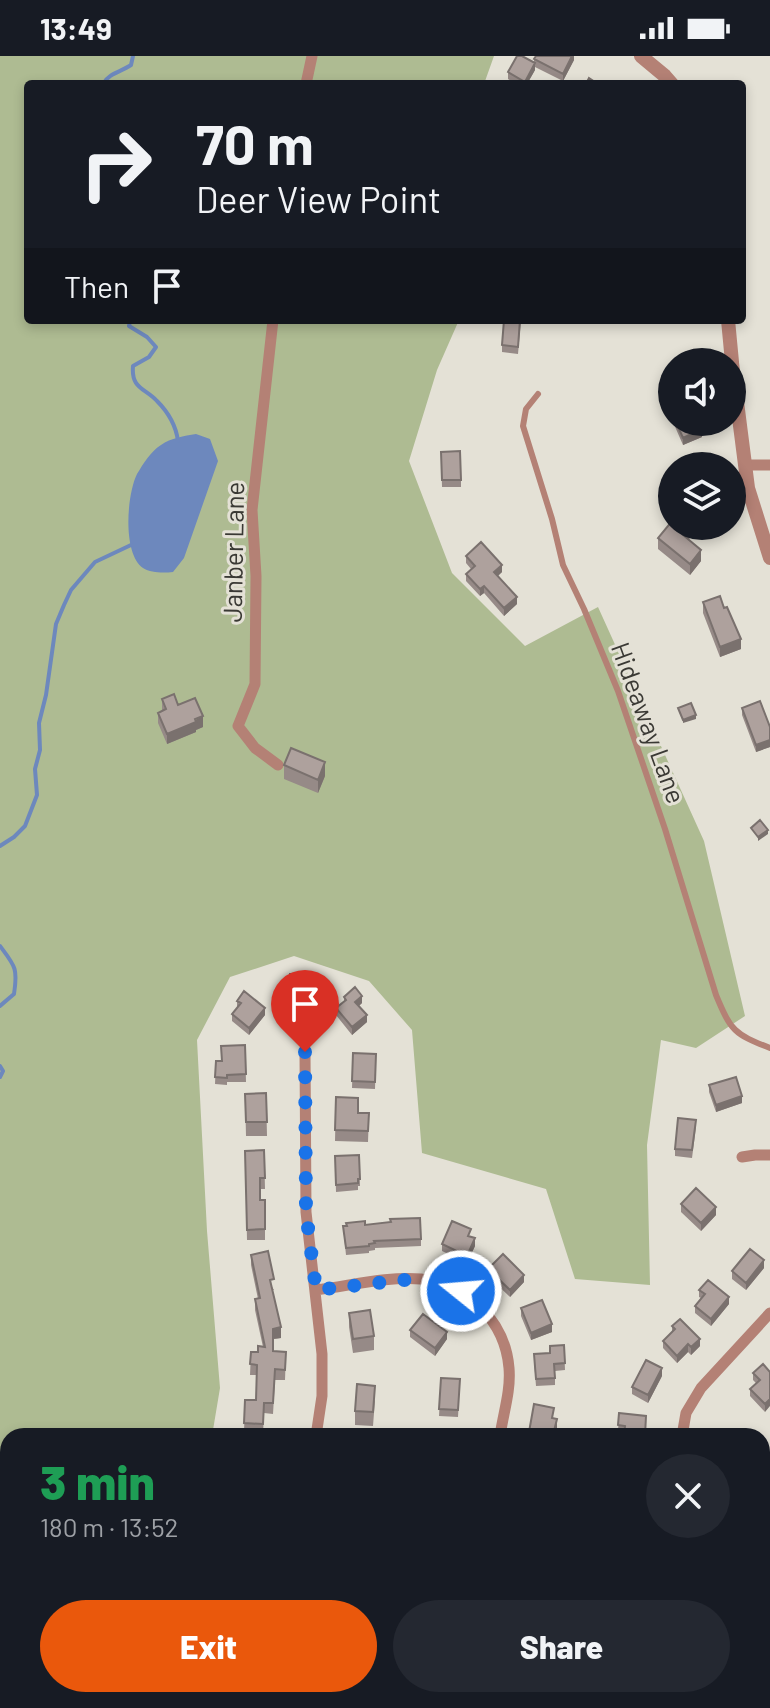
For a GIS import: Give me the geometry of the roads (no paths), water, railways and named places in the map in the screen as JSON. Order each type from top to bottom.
[{"type":"street","points":[[307,80],[312,56]]},
{"type":"street","points":[[641,56],[668,80]]},
{"type":"street","name":"Janber Lane","points":[[273,324],[252,510],[256,576],[255,684],[238,726],[255,748],[278,765]]},
{"type":"street","points":[[728,324],[731,348]]},
{"type":"street","points":[[746,465],[770,465]]},
{"type":"street","points":[[746,473],[770,558]]},
{"type":"street","points":[[305,1052],[306,1212],[321,1336],[323,1381],[317,1428]]},
{"type":"street","points":[[742,1157],[770,1155]]},
{"type":"street","points":[[316,1290],[422,1279],[452,1288],[468,1297],[490,1316],[506,1354],[509,1380],[501,1428]]},
{"type":"street","points":[[683,1428],[695,1396],[770,1313]]},
{"type":"lane","name":"Hideaway Lane","points":[[538,394],[526,409],[523,426],[563,565],[618,691],[725,1018],[734,1030],[770,1048]]},
{"type":"water","points":[[196,434],[210,439],[218,461],[184,558],[173,572],[146,570],[136,560],[129,537],[129,509],[137,474],[157,448],[173,439]]},
{"type":"waterway","points":[[106,80],[131,65],[133,56]]},
{"type":"waterway","points":[[129,324],[156,347],[149,357],[133,366],[134,379],[168,415],[178,441]]},
{"type":"waterway","points":[[0,846],[25,826],[37,795],[35,769],[40,750],[39,723],[56,624],[64,605],[71,590],[95,562],[131,545]]},
{"type":"waterway","points":[[0,946],[12,963],[16,978],[14,994],[0,1006]]},
{"type":"waterway","points":[[0,1066],[3,1071],[0,1077]]}]
